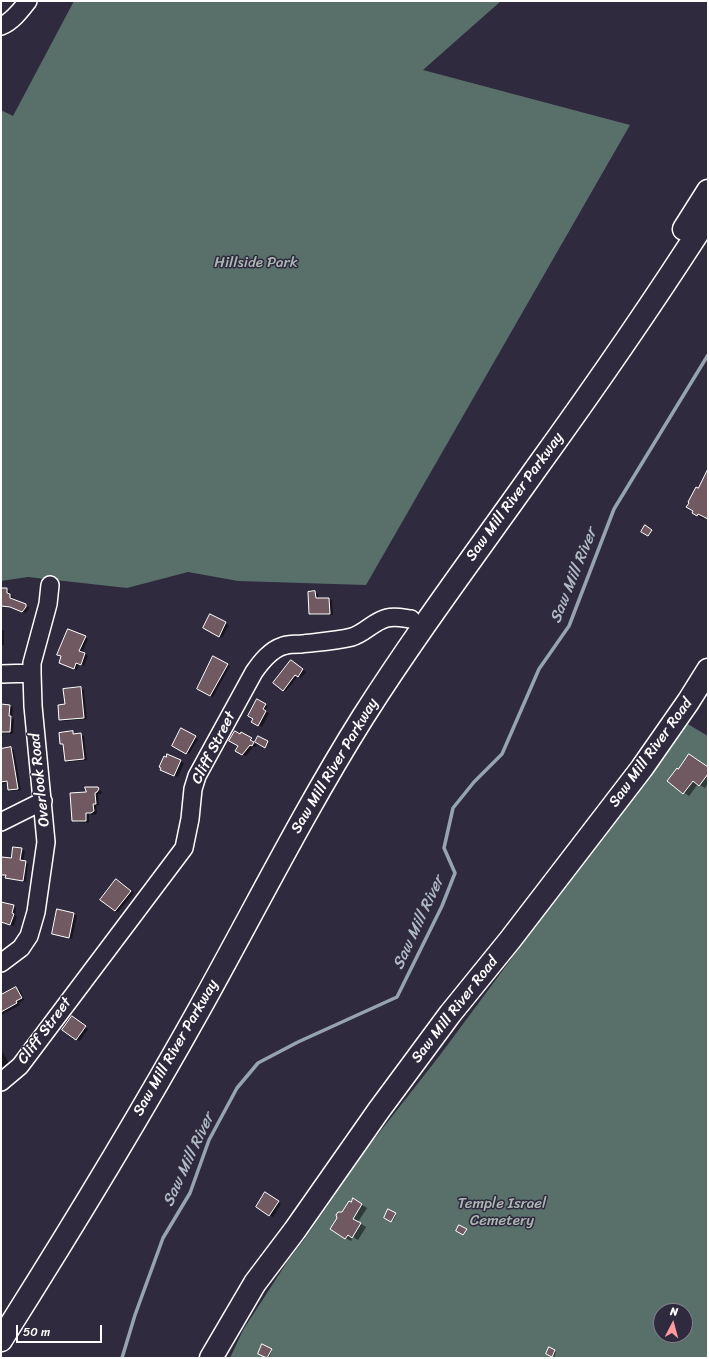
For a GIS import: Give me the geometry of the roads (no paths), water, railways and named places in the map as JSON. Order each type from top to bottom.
[{"type":"main road","name":"Saw Mill River Parkway","points":[[1,1314],[126,1110],[313,773],[352,708],[411,619],[589,370],[708,191]]},
{"type":"main road","name":"Saw Mill River Parkway","points":[[1,1340],[85,1206],[138,1116],[204,1001],[322,786],[362,720],[411,644],[610,363],[708,217]]},
{"type":"main road","name":"Saw Mill River Road","points":[[212,1358],[255,1283],[295,1230],[379,1110],[450,1014],[514,935],[642,768],[688,702],[708,670]]},
{"type":"street","points":[[1,26],[5,25],[22,9],[28,1]]},
{"type":"street","name":"Overlook Road","points":[[1,963],[21,948],[29,936],[36,912],[46,842],[33,706],[32,663],[48,604],[50,585]]},
{"type":"street","name":"Cliff Street","points":[[1,1082],[20,1066],[184,848],[190,819],[193,789],[197,776],[254,672],[263,660],[274,650],[283,646],[353,637],[377,622],[387,618],[396,617],[411,619]]},
{"type":"street","points":[[1,674],[32,673]]},
{"type":"street","points":[[1,822],[43,801]]},
{"type":"waterway","name":"Saw Mill River","points":[[122,1358],[135,1315],[163,1238],[190,1193],[209,1140],[237,1088],[258,1063],[298,1042],[397,997],[442,906],[455,873],[444,848],[453,808],[474,782],[502,754],[539,669],[569,626],[614,509],[708,355]]},
{"type":"park label","name":"Hillside Park","points":[[256,263]]},
{"type":"park label","name":"Temple Israel Cemetery","points":[[502,1212]]}]
